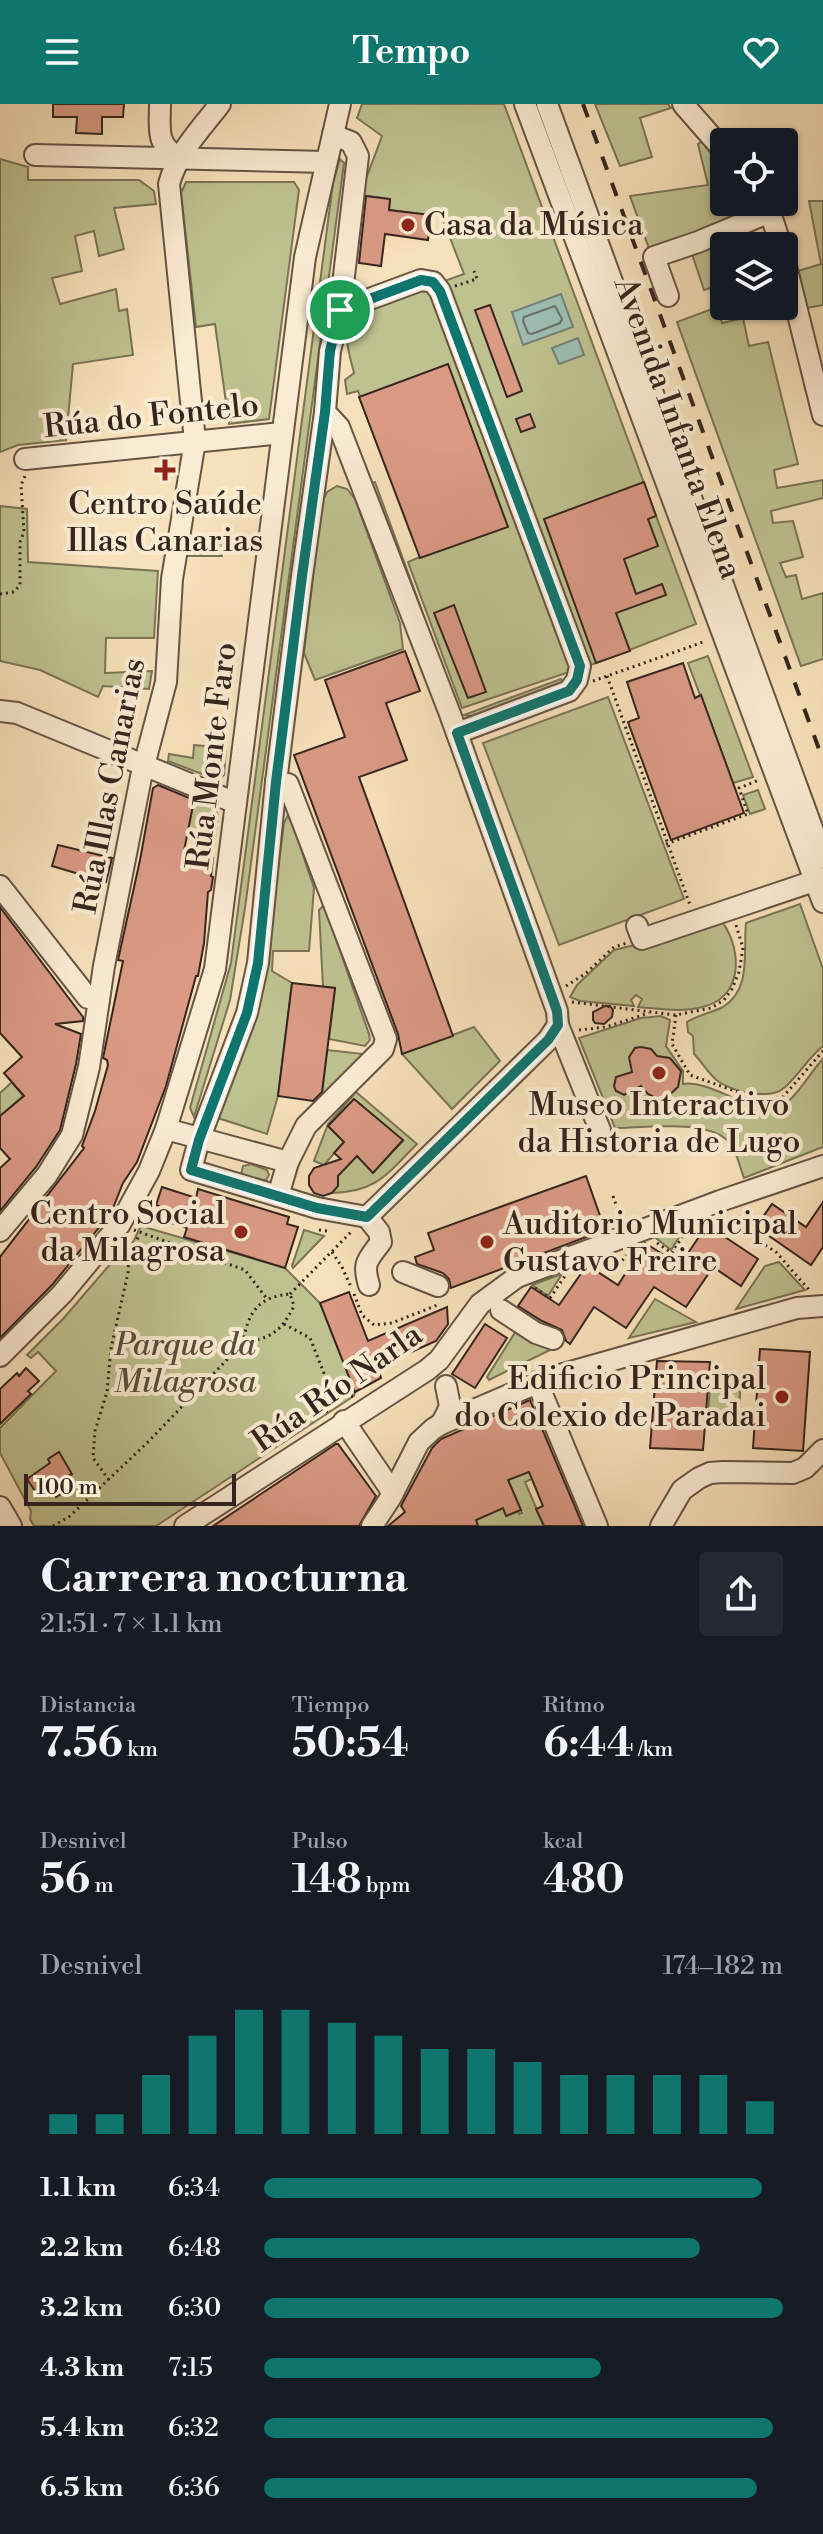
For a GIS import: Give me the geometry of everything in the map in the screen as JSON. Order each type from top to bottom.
[{"type":"street","points":[[160,104],[162,144],[167,152],[180,158]]},
{"type":"street","name":"Rúa Illas Canarias","points":[[0,1231],[47,1175],[72,1135],[89,1067],[144,764],[166,682],[172,579],[195,441],[169,184],[172,170],[220,104]]},
{"type":"street","name":"Rúa Monte Faro","points":[[0,1356],[62,1294],[120,1224],[149,1171],[166,1129],[215,969],[305,257],[340,104]]},
{"type":"street","name":"Avenida Infanta Elena","points":[[525,104],[556,157]]},
{"type":"street","name":"Avenida Infanta Elena","points":[[547,104],[556,157],[722,630],[819,880],[823,902]]},
{"type":"street","points":[[683,104],[710,135]]},
{"type":"street","points":[[333,135],[351,142],[358,156],[340,310],[330,351],[325,412],[276,782],[258,963],[247,1013],[199,1140],[191,1170],[317,1208],[367,1217],[379,1232],[381,1242],[365,1262],[369,1285]]},
{"type":"street","points":[[139,157],[162,144]]},
{"type":"street","points":[[35,155],[326,162]]},
{"type":"street","points":[[668,296],[654,257],[698,242],[749,216]]},
{"type":"street","points":[[340,310],[421,280],[433,282],[440,291],[580,666],[577,680],[569,691],[457,733]]},
{"type":"street","points":[[798,314],[823,415]]},
{"type":"street","points":[[325,412],[339,427],[457,733],[557,1011],[566,1028],[600,1130]]},
{"type":"street","name":"Rúa do Fontelo","points":[[26,467],[195,441],[282,433]]},
{"type":"street","name":"Avenida Infanta Elena","points":[[722,630],[823,858]]},
{"type":"street","points":[[0,711],[17,713],[236,803]]},
{"type":"street","points":[[276,782],[288,784],[293,795],[386,1039],[383,1049],[306,1126],[288,1162],[278,1196]]},
{"type":"street","points":[[640,933],[732,909],[819,880]]},
{"type":"street","points":[[0,886],[88,998],[99,1000]]},
{"type":"street","points":[[367,1217],[548,1040],[566,1028]]},
{"type":"street","points":[[166,1129],[288,1162]]},
{"type":"street","name":"Rúa Río Narla","points":[[185,1526],[334,1420],[427,1370],[439,1360],[480,1304],[517,1277],[823,1166]]},
{"type":"street","points":[[403,1272],[441,1294]]},
{"type":"street","points":[[372,1526],[419,1442],[441,1424],[537,1382],[797,1308],[817,1299]]},
{"type":"street","points":[[501,1310],[536,1333],[553,1339]]},
{"type":"street","points":[[427,1370],[446,1386],[468,1397],[490,1402]]},
{"type":"street","points":[[537,1382],[597,1526]]},
{"type":"street","points":[[441,1424],[450,1406],[446,1386]]},
{"type":"street","points":[[334,1420],[393,1493]]},
{"type":"street","points":[[661,1526],[682,1490],[699,1478],[723,1472],[793,1473],[805,1468],[823,1450]]},
{"type":"street","points":[[0,1507],[11,1526]]},
{"type":"path","points":[[455,286],[477,279],[474,271]]},
{"type":"path","points":[[0,594],[14,592],[20,585],[20,542],[24,532],[21,485],[26,467]]},
{"type":"path","points":[[593,681],[722,630]]},
{"type":"path","points":[[607,676],[691,909]]},
{"type":"path","points":[[666,844],[748,814],[739,788],[759,780]]},
{"type":"path","points":[[564,1001],[676,1015],[711,1008],[724,1000],[739,972],[743,948],[732,909]]},
{"type":"path","points":[[559,990],[585,974],[614,947],[640,933]]},
{"type":"path","points":[[566,1028],[606,1027],[653,1012]]},
{"type":"path","points":[[676,1015],[672,1044],[690,1075],[757,1099],[782,1098],[823,1051]]},
{"type":"path","points":[[675,1062],[683,1062]]},
{"type":"path","points":[[613,1196],[623,1227]]},
{"type":"path","points":[[707,1216],[731,1233],[750,1201]]},
{"type":"path","points":[[53,1526],[70,1516],[109,1480],[243,1343],[247,1321],[256,1308],[273,1296],[290,1294],[367,1217]]},
{"type":"path","points":[[735,1226],[776,1252],[817,1299]]},
{"type":"path","points":[[134,1230],[245,1270],[267,1299]]},
{"type":"path","points":[[319,1230],[327,1231]]},
{"type":"path","points":[[647,1236],[672,1253],[686,1231]]},
{"type":"path","points":[[109,1480],[93,1458],[95,1431],[107,1392],[111,1348],[128,1273],[129,1254],[140,1234]]},
{"type":"path","points":[[332,1252],[342,1267],[362,1315],[374,1325],[392,1323],[441,1294]]},
{"type":"path","points":[[529,1284],[550,1298],[566,1275]]},
{"type":"path","points":[[243,1343],[260,1340],[284,1324],[294,1306],[290,1294]]},
{"type":"path","points":[[284,1324],[310,1338],[333,1396],[334,1420]]},
{"type":"path","points":[[333,1396],[356,1398]]},
{"type":"green space","points":[[362,104],[504,104],[696,624],[596,663],[462,708],[408,562],[420,557],[358,391],[347,394],[345,380],[354,373],[347,333],[359,312],[464,274],[440,212],[431,215],[389,210],[390,199],[360,195],[382,136],[357,118]]},
{"type":"green space","points":[[595,104],[668,104],[671,108],[640,118],[652,157],[620,166]]},
{"type":"green space","points":[[703,141],[710,148],[710,216],[757,216],[651,254],[630,196],[708,185],[698,144]]},
{"type":"green space","points":[[0,159],[28,167],[28,180],[139,180],[154,191],[156,204],[114,208],[124,249],[99,256],[94,231],[75,236],[82,271],[52,278],[60,304],[116,289],[119,311],[127,309],[133,355],[73,364],[66,440],[18,445],[0,452]]},
{"type":"green space","points":[[340,159],[344,163],[245,908],[230,1000],[194,1117],[190,1108],[231,963],[333,183]]},
{"type":"green space","points":[[186,182],[294,182],[299,190],[269,419],[229,424],[215,324],[196,327],[181,193]]},
{"type":"green space","points":[[809,201],[823,201],[823,305],[806,308],[798,271],[821,264]]},
{"type":"green space","points":[[710,240],[710,288],[704,290],[690,248]]},
{"type":"green space","points":[[710,310],[710,320],[721,320],[722,323],[743,320],[749,346],[768,342],[798,464],[774,470],[777,488],[823,480],[823,498],[771,511],[773,523],[793,521],[803,557],[780,563],[786,577],[796,575],[802,599],[823,593],[823,659],[801,666],[677,322]]},
{"type":"green space","points":[[375,482],[423,614],[419,615],[370,484]]},
{"type":"green space","points":[[337,486],[347,489],[355,499],[400,623],[403,649],[315,680],[304,653],[322,502],[327,492]]},
{"type":"green space","points":[[0,506],[27,509],[28,562],[158,571],[154,638],[106,638],[105,673],[152,671],[149,689],[103,686],[98,697],[40,670],[0,661]]},
{"type":"green space","points":[[191,540],[223,541],[222,556],[187,556]]},
{"type":"green space","points":[[708,656],[753,777],[733,783],[688,663]]},
{"type":"green space","points":[[561,679],[563,682],[558,685],[473,717],[464,715]]},
{"type":"green space","points":[[608,697],[684,899],[559,945],[483,743]]},
{"type":"green space","points":[[194,745],[226,748],[224,775],[218,780],[168,761],[169,754],[193,758]]},
{"type":"green space","points":[[758,790],[765,809],[750,814],[743,795]]},
{"type":"green space","points":[[194,799],[216,809],[214,846],[187,836]]},
{"type":"green space","points":[[289,813],[314,888],[309,951],[273,951],[272,971],[292,983],[278,1096],[267,1134],[218,1118],[243,1052],[266,959],[284,823]]},
{"type":"green space","points":[[800,904],[823,969],[823,1046],[778,1092],[752,1093],[726,1086],[694,1054],[693,1036],[688,1032],[687,1022],[723,1007],[738,990],[744,969],[746,923]]},
{"type":"green space","points":[[324,905],[369,1034],[370,1040],[365,1046],[329,1039],[335,989],[323,987],[319,910]]},
{"type":"green space","points":[[719,918],[732,941],[736,967],[728,991],[719,1000],[698,1008],[672,1010],[638,1007],[642,999],[636,995],[631,1000],[634,1006],[580,1001],[570,997],[577,985],[614,950]]},
{"type":"green space","points":[[661,1016],[670,1020],[666,1046],[683,1071],[683,1084],[708,1087],[748,1104],[774,1107],[786,1103],[823,1059],[823,1147],[744,1178],[730,1143],[720,1135],[692,1127],[615,1128],[579,1038],[641,1018]]},
{"type":"green space","points":[[474,1027],[500,1061],[452,1109],[402,1054]]},
{"type":"green space","points":[[327,1050],[363,1054],[321,1102]]},
{"type":"green space","points":[[12,1082],[23,1096],[0,1116],[0,1093]]},
{"type":"green space","points":[[356,1092],[417,1144],[371,1185],[332,1193],[338,1183],[335,1172],[344,1162],[348,1165],[357,1156],[373,1172],[403,1141],[354,1099],[328,1126],[344,1142],[324,1165],[314,1161],[328,1124]]},
{"type":"green space","points":[[251,1164],[267,1170],[269,1175],[266,1180],[253,1180],[241,1175],[243,1166]]},
{"type":"green space","name":"Parque da Milagrosa","points":[[141,1226],[285,1268],[320,1303],[354,1396],[156,1526],[34,1526],[30,1519],[31,1511],[0,1453],[0,1428],[56,1371],[38,1352],[31,1358],[27,1355],[118,1255],[130,1247]]},
{"type":"green space","points":[[685,1228],[671,1250],[656,1238]]},
{"type":"green space","points":[[304,1230],[324,1236],[293,1268],[292,1266]]},
{"type":"green space","points":[[779,1262],[805,1290],[736,1309],[765,1266]]},
{"type":"green space","points":[[562,1274],[548,1296],[532,1285]]},
{"type":"green space","points":[[655,1299],[696,1322],[629,1338]]},
{"type":"green space","points":[[521,1323],[556,1347],[489,1380],[487,1377]]},
{"type":"green space","points":[[711,1376],[741,1378],[738,1428],[707,1426]]},
{"type":"green space","points":[[507,1440],[541,1475],[525,1482],[543,1524],[561,1526],[478,1526],[476,1520],[503,1508],[507,1516],[518,1511],[522,1513],[508,1480],[522,1474]]},
{"type":"water","points":[[561,294],[573,327],[523,345],[512,312]]},
{"type":"water","points":[[578,338],[584,355],[559,364],[552,348]]},
{"type":"building","points":[[53,104],[124,104],[123,117],[102,117],[102,134],[76,133],[77,117],[53,117]]},
{"type":"building","points":[[366,196],[390,199],[389,210],[431,215],[428,240],[385,234],[381,266],[359,263]]},
{"type":"building","points":[[490,305],[522,391],[507,397],[475,310]]},
{"type":"building","points":[[448,364],[508,527],[420,558],[359,397]]},
{"type":"building","points":[[530,414],[535,427],[521,432],[516,419]]},
{"type":"building","points":[[644,482],[656,516],[648,519],[658,546],[624,559],[636,594],[662,584],[666,595],[616,613],[630,651],[596,663],[544,519]]},
{"type":"building","points":[[454,605],[486,692],[468,698],[434,613]]},
{"type":"building","points":[[405,651],[420,691],[386,703],[407,760],[359,777],[453,1036],[402,1054],[398,1034],[294,755],[345,737],[325,680]]},
{"type":"building","points":[[683,663],[695,698],[701,695],[744,813],[671,840],[628,722],[639,718],[627,682]]},
{"type":"building","points":[[158,785],[194,800],[184,851],[213,858],[198,976],[166,1086],[137,1162],[123,1183],[111,1213],[52,1285],[0,1338],[0,1257],[84,1148],[82,1146],[95,1111],[108,1065],[103,1058],[123,961],[118,960],[153,788]]},
{"type":"building","points":[[58,845],[112,858],[106,882],[52,866]]},
{"type":"building","points":[[0,907],[83,1021],[55,1024],[81,1034],[60,1130],[36,1167],[0,1211],[0,1168],[10,1159],[0,1148],[0,1116],[24,1096],[4,1073],[22,1057],[0,1033]]},
{"type":"building","points":[[292,983],[335,988],[322,1092],[313,1101],[278,1096]]},
{"type":"building","points":[[605,1006],[613,1010],[612,1017],[604,1024],[595,1023],[593,1012]]},
{"type":"building","name":"Museo Interactivo da Historia de Lugo","points":[[635,1048],[651,1049],[657,1056],[670,1058],[681,1071],[678,1087],[667,1097],[670,1109],[666,1115],[658,1112],[660,1100],[641,1086],[624,1095],[614,1086],[616,1077],[632,1072],[629,1057]]},
{"type":"building","points":[[354,1099],[403,1140],[373,1173],[357,1156],[338,1176],[338,1186],[332,1193],[323,1196],[314,1193],[309,1185],[309,1176],[314,1168],[341,1159],[334,1153],[344,1142],[328,1126]]},
{"type":"building","name":"Auditorio Municipal Gustavo Freire","points":[[586,1176],[605,1230],[451,1288],[449,1279],[443,1273],[417,1264],[415,1257],[434,1250],[428,1233]]},
{"type":"building","name":"Centro Social da Milagrosa","points":[[162,1187],[196,1198],[198,1189],[289,1217],[287,1224],[298,1227],[285,1268],[184,1237],[187,1228],[168,1222],[171,1210],[156,1205]]},
{"type":"building","points":[[823,1202],[823,1247],[811,1265],[756,1227],[772,1204],[806,1227]]},
{"type":"building","points":[[707,1225],[758,1259],[741,1286],[713,1267],[686,1307],[654,1287],[626,1328],[594,1307],[570,1344],[562,1330],[518,1306],[531,1287],[559,1305],[587,1265],[618,1285],[645,1243],[680,1265]]},
{"type":"building","points":[[349,1292],[368,1341],[447,1307],[448,1324],[436,1341],[378,1367],[381,1378],[355,1392],[320,1303]]},
{"type":"building","points":[[485,1324],[507,1338],[475,1388],[452,1374]]},
{"type":"building","name":"Edificio Principal do Colexio de Paradai","points":[[760,1349],[810,1352],[803,1451],[753,1448]]},
{"type":"building","points":[[657,1361],[710,1362],[703,1450],[650,1448]]},
{"type":"building","points":[[26,1368],[39,1381],[28,1391],[31,1394],[0,1424],[0,1389]]},
{"type":"building","points":[[530,1400],[583,1526],[544,1526],[536,1509],[543,1506],[529,1472],[508,1480],[521,1510],[506,1516],[503,1508],[476,1520],[478,1526],[388,1526],[405,1512],[401,1506],[432,1448],[441,1439]]},
{"type":"building","points":[[336,1444],[376,1496],[359,1526],[213,1526]]},
{"type":"building","points":[[59,1452],[72,1474],[68,1476],[74,1486],[56,1497],[50,1486],[37,1494],[27,1479],[50,1463],[48,1459]]},
{"type":"railway","points":[[583,104],[823,760]]},
{"type":"place","name":"Casa da Música","points":[[408,225]]},
{"type":"place","name":"Centro Saúde Illas Canarias","points":[[165,470]]},
{"type":"place","name":"Museo Interactivo da Historia de Lugo","points":[[659,1073]]},
{"type":"place","name":"Centro Social da Milagrosa","points":[[241,1232]]},
{"type":"place","name":"Auditorio Municipal Gustavo Freire","points":[[487,1242]]},
{"type":"place","name":"Edificio Principal do Colexio de Paradai","points":[[782,1397]]},
{"type":"route","points":[[421,280],[433,282],[440,291],[580,666],[577,680],[569,691],[457,733],[557,1011],[558,1025],[548,1040],[367,1217],[317,1208],[191,1170],[199,1140],[247,1013],[258,963],[276,782],[325,412],[330,351],[340,310],[421,280]]}]
